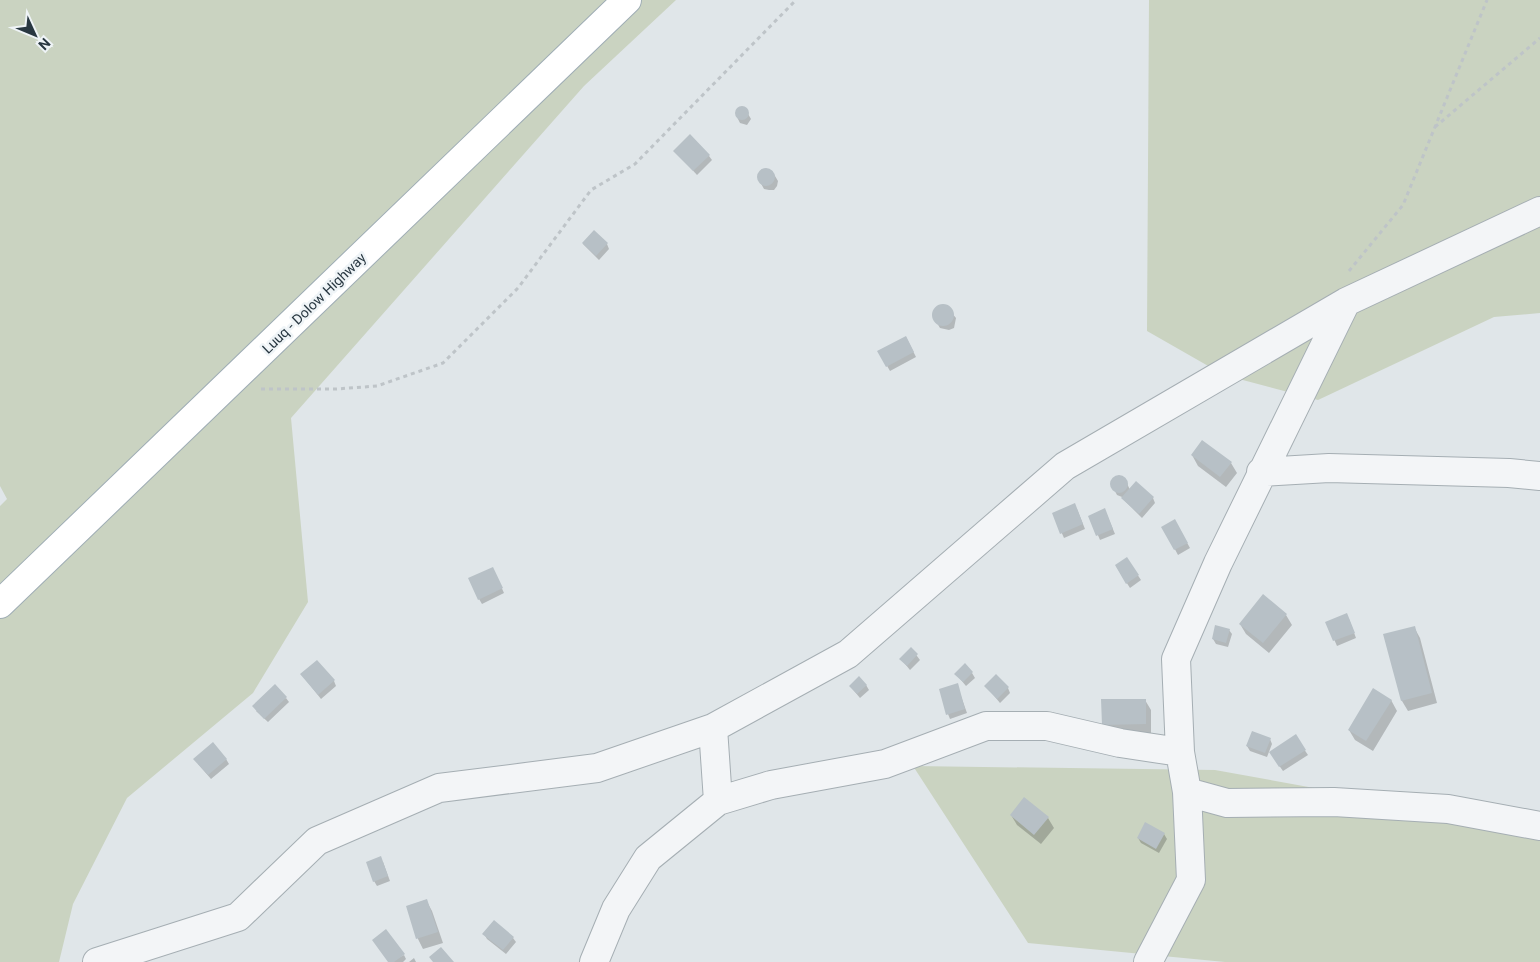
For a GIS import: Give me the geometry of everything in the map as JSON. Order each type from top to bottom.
[{"type":"main road","name":"Luuq - Dolow Highway","points":[[0,604],[627,0]]},
{"type":"street","points":[[97,962],[238,917],[317,841],[439,788],[597,768],[713,728],[848,654],[1065,466],[1346,302],[1540,211]]},
{"type":"street","points":[[1148,962],[1191,880],[1187,792],[1180,752],[1176,659],[1261,472],[1346,302]]},
{"type":"street","points":[[1261,472],[1330,468],[1540,476]]},
{"type":"street","points":[[594,962],[616,909],[648,858],[718,801],[771,785],[885,764],[986,726],[1047,726],[1120,743],[1180,752]]},
{"type":"street","points":[[713,728],[718,801]]},
{"type":"street","points":[[1187,792],[1227,803],[1334,802],[1448,809],[1540,826]]},
{"type":"path","points":[[226,388],[289,390],[377,386],[443,362],[518,288],[592,190],[635,164],[796,0]]},
{"type":"path","points":[[1346,302],[1346,274],[1403,205],[1486,0]]},
{"type":"path","points":[[1434,127],[1540,38]]},
{"type":"green space","points":[[0,0],[676,0],[584,86],[291,418],[308,602],[253,693],[127,798],[73,904],[59,962],[0,962],[0,506],[7,499],[0,486]]},
{"type":"green space","points":[[1149,0],[1540,0],[1540,313],[1494,317],[1318,400],[1224,375],[1147,331]]},
{"type":"green space","points":[[913,766],[1215,770],[1540,829],[1540,962],[1225,962],[1028,943]]},
{"type":"building","points":[[739,106],[745,106],[749,113],[745,120],[739,120],[735,116],[735,110]]},
{"type":"building","points":[[690,134],[710,155],[693,171],[673,151]]},
{"type":"building","points":[[762,168],[770,168],[775,173],[773,184],[762,186],[757,181],[757,173]]},
{"type":"building","points":[[594,230],[608,243],[596,256],[582,243]]},
{"type":"building","points":[[943,304],[951,307],[954,315],[951,323],[943,326],[935,323],[932,315],[935,307]]},
{"type":"building","points":[[906,336],[914,352],[886,367],[877,351]]},
{"type":"building","points":[[1202,440],[1232,462],[1220,477],[1191,455]]},
{"type":"building","points":[[1119,475],[1125,478],[1128,484],[1125,490],[1119,493],[1113,490],[1110,484],[1113,478]]},
{"type":"building","points":[[1136,481],[1154,497],[1139,514],[1121,498]]},
{"type":"building","points":[[1075,503],[1083,524],[1060,534],[1052,513]]},
{"type":"building","points":[[1105,508],[1113,529],[1096,536],[1088,516]]},
{"type":"building","points":[[1175,519],[1188,543],[1174,550],[1161,527]]},
{"type":"building","points":[[1127,557],[1139,575],[1126,584],[1115,565]]},
{"type":"building","points":[[493,567],[503,588],[478,600],[468,578]]},
{"type":"building","points":[[1263,594],[1287,614],[1263,643],[1239,624]]},
{"type":"building","points":[[1347,613],[1355,633],[1333,641],[1325,622]]},
{"type":"building","points":[[1215,625],[1230,629],[1226,643],[1212,639]]},
{"type":"building","points":[[1415,626],[1432,693],[1401,701],[1383,634]]},
{"type":"building","points":[[911,647],[918,654],[907,666],[899,659]]},
{"type":"building","points":[[317,660],[335,680],[318,695],[300,674]]},
{"type":"building","points":[[965,663],[973,672],[963,682],[954,674]]},
{"type":"building","points":[[996,674],[1009,687],[997,699],[984,686]]},
{"type":"building","points":[[859,676],[867,685],[857,694],[849,686]]},
{"type":"building","points":[[958,683],[965,709],[946,715],[939,689]]},
{"type":"building","points":[[275,684],[287,697],[264,719],[252,706]]},
{"type":"building","points":[[1373,688],[1392,700],[1366,741],[1348,730]]},
{"type":"building","points":[[1101,699],[1146,699],[1146,724],[1102,725]]},
{"type":"building","points":[[1252,731],[1271,738],[1265,753],[1246,746]]},
{"type":"building","points":[[1296,734],[1306,750],[1279,767],[1269,752]]},
{"type":"building","points":[[213,742],[227,759],[208,775],[193,759]]},
{"type":"building","points":[[1024,797],[1049,817],[1034,835],[1010,815]]},
{"type":"building","points":[[1145,822],[1165,833],[1156,849],[1137,838]]},
{"type":"building","points":[[381,856],[388,876],[373,882],[366,862]]},
{"type":"building","points":[[427,899],[438,932],[416,939],[406,906]]},
{"type":"building","points":[[494,920],[514,937],[503,950],[482,934]]},
{"type":"building","points":[[386,929],[405,954],[394,962],[388,962],[372,940]]},
{"type":"building","points":[[441,947],[454,962],[433,962],[429,957]]}]
